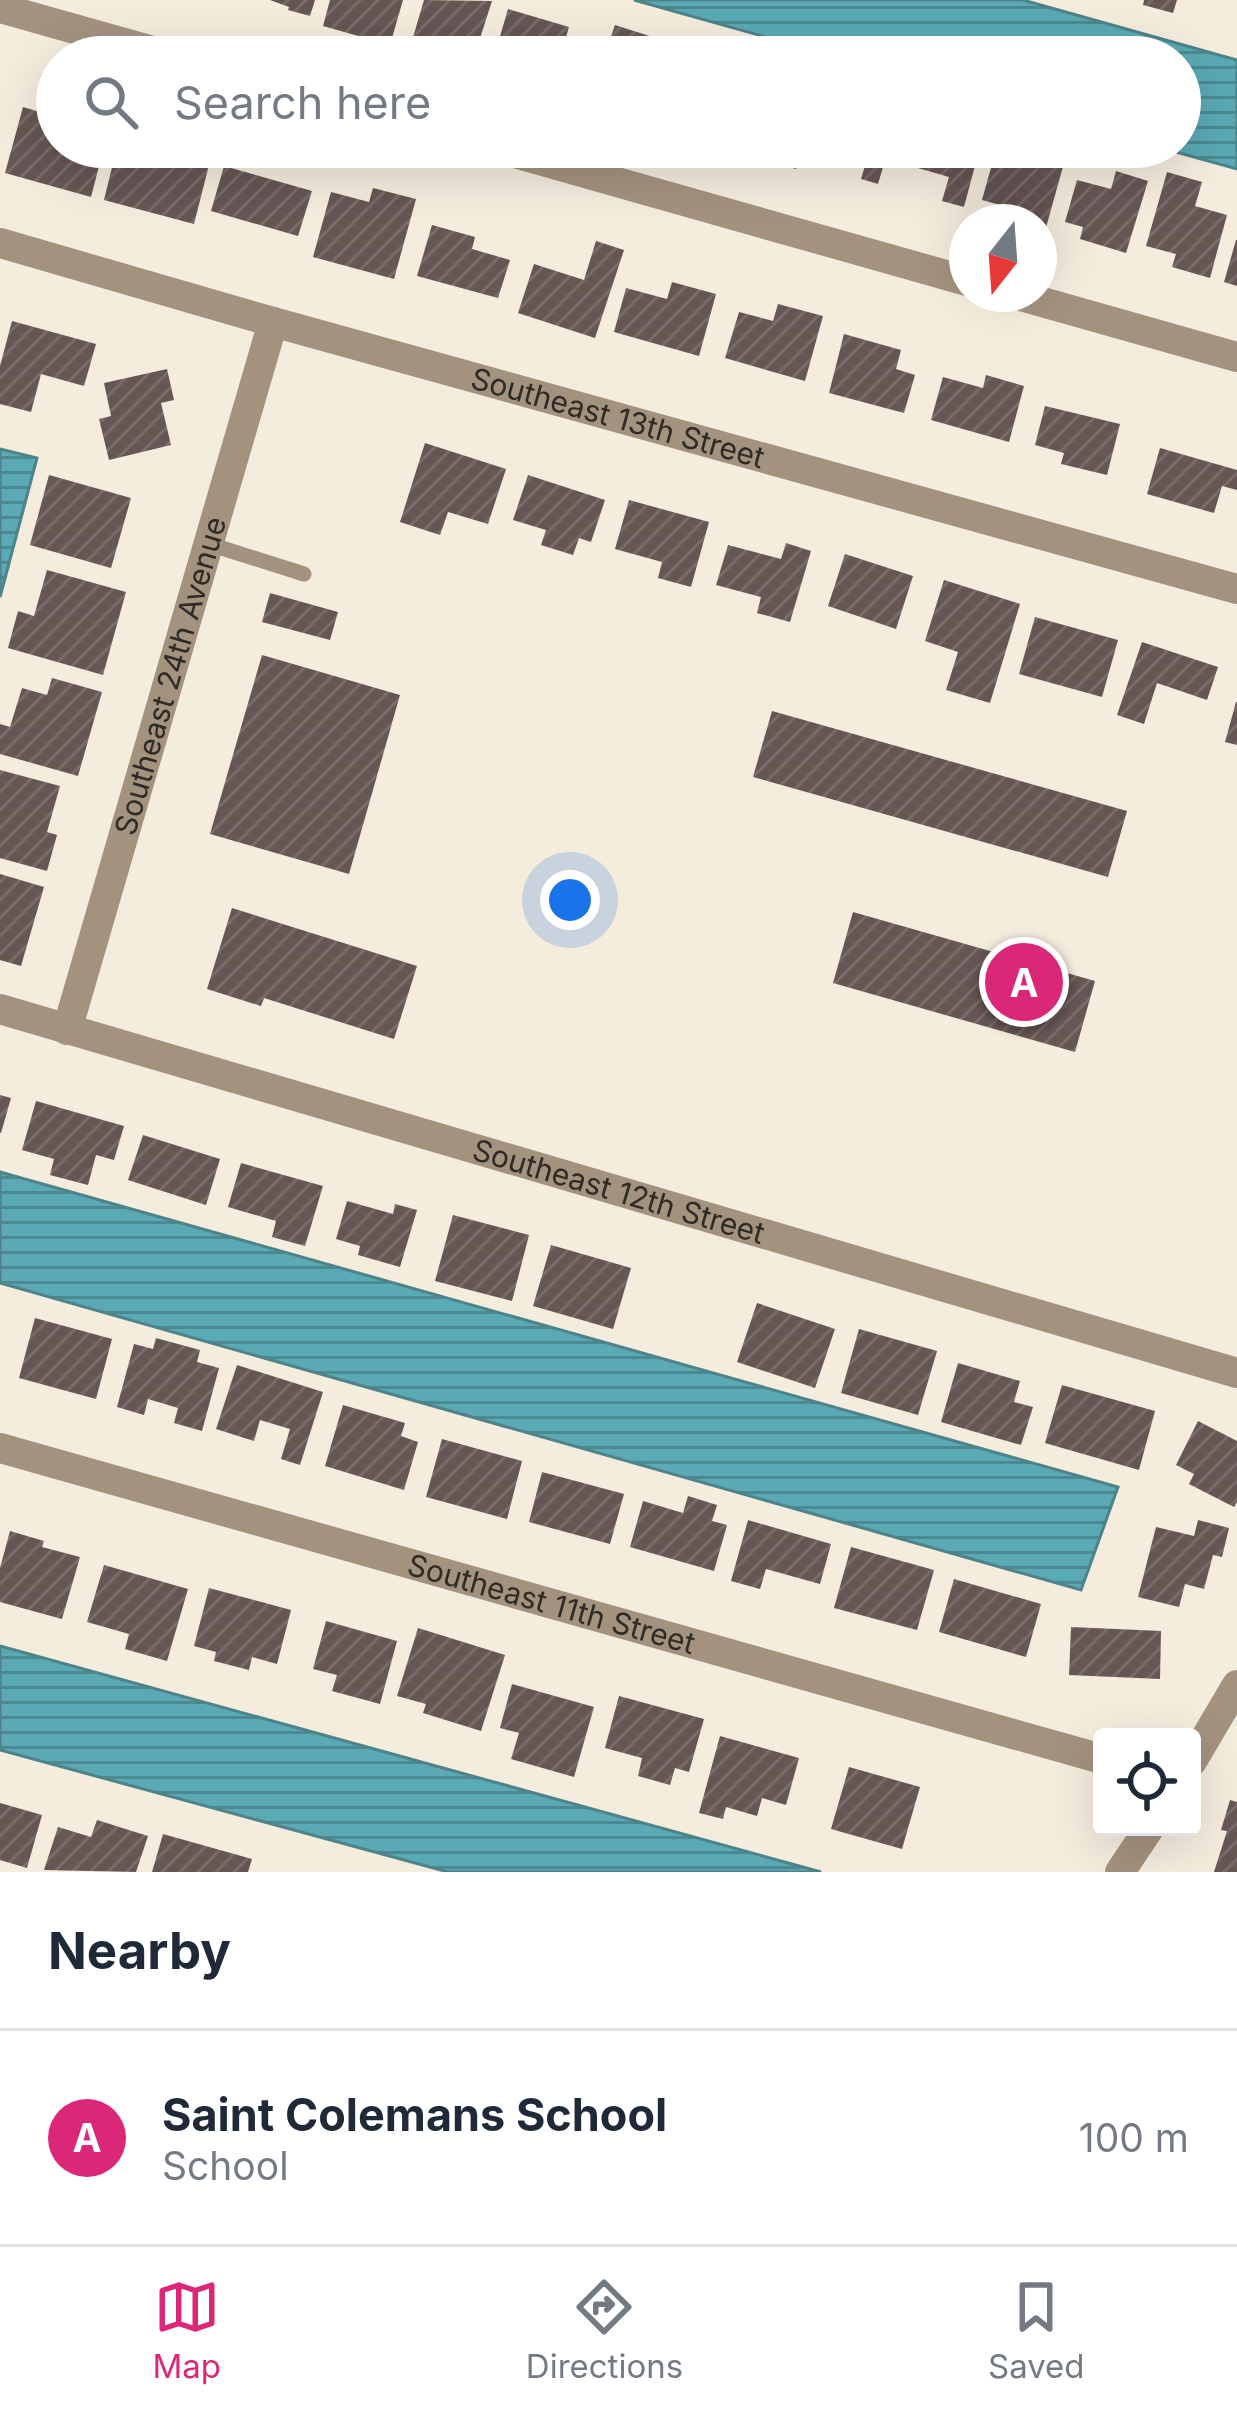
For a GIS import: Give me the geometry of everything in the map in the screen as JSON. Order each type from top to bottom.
[{"type":"street","points":[[0,8],[99,36]]},
{"type":"street","points":[[567,168],[949,276]]},
{"type":"street","name":"Southeast 13th Street","points":[[0,243],[1237,589]]},
{"type":"street","points":[[1057,306],[1237,357]]},
{"type":"street","name":"Southeast 24th Avenue","points":[[67,1030],[273,322]]},
{"type":"street","name":"Southeast 12th Street","points":[[0,1009],[1237,1372]]},
{"type":"street","name":"Southeast 11th Street","points":[[0,1448],[1093,1756]]},
{"type":"street","points":[[1201,1746],[1237,1685]]},
{"type":"street","points":[[1120,1872],[1144,1836]]},
{"type":"lane","points":[[209,544],[304,574]]},
{"type":"water","points":[[634,0],[1023,0],[1151,36],[762,36]]},
{"type":"water","points":[[1201,50],[1237,60],[1237,169],[1201,159]]},
{"type":"water","points":[[0,449],[37,458],[0,597]]},
{"type":"water","points":[[0,1172],[1118,1487],[1081,1590],[0,1283]]},
{"type":"water","points":[[0,1646],[821,1872],[448,1872],[0,1750]]},
{"type":"building","points":[[270,0],[315,0],[310,16]]},
{"type":"building","points":[[330,0],[403,0],[393,36],[358,36],[323,26]]},
{"type":"building","points":[[424,0],[492,1],[481,36],[413,36]]},
{"type":"building","points":[[1144,0],[1177,0],[1173,13],[1143,5]]},
{"type":"building","points":[[508,9],[569,27],[566,36],[500,36]]},
{"type":"building","points":[[615,25],[650,36],[611,36]]},
{"type":"building","points":[[23,107],[36,111],[36,168],[99,168],[91,197],[5,173]]},
{"type":"building","points":[[112,168],[208,168],[194,224],[104,200]]},
{"type":"building","points":[[223,168],[312,191],[298,236],[211,211]]},
{"type":"building","points":[[864,168],[883,168],[878,184],[861,179]]},
{"type":"building","points":[[918,168],[974,168],[965,204],[942,201],[949,177]]},
{"type":"building","points":[[991,168],[1063,168],[1053,204],[982,200]]},
{"type":"building","points":[[1116,171],[1148,181],[1126,253],[1080,239],[1083,227],[1065,222],[1077,180],[1111,189]]},
{"type":"building","points":[[1167,172],[1202,182],[1195,206],[1227,215],[1210,278],[1172,267],[1176,254],[1146,246]]},
{"type":"building","points":[[373,188],[416,199],[394,279],[313,257],[331,192],[369,202]]},
{"type":"building","points":[[432,225],[475,237],[472,249],[510,260],[498,298],[417,276]]},
{"type":"building","points":[[1237,240],[1237,286],[1224,282]]},
{"type":"building","points":[[596,241],[624,250],[595,338],[518,313],[534,264],[584,280]]},
{"type":"building","points":[[672,282],[716,294],[699,356],[614,332],[626,288],[667,299]]},
{"type":"building","points":[[778,304],[823,316],[805,381],[725,358],[739,312],[773,321]]},
{"type":"building","points":[[12,321],[96,344],[84,386],[41,374],[31,412],[0,404],[0,366]]},
{"type":"building","points":[[844,334],[901,350],[896,369],[915,375],[904,413],[829,393]]},
{"type":"building","points":[[167,369],[174,400],[161,403],[171,445],[109,460],[99,419],[111,416],[104,383]]},
{"type":"building","points":[[986,375],[1024,386],[1009,442],[931,420],[943,377],[983,388]]},
{"type":"building","points":[[1045,406],[1120,424],[1107,475],[1061,464],[1064,453],[1035,445]]},
{"type":"building","points":[[425,443],[506,469],[488,524],[448,512],[440,535],[400,522]]},
{"type":"building","points":[[1160,448],[1237,470],[1237,490],[1222,486],[1214,513],[1147,494]]},
{"type":"building","points":[[49,475],[131,498],[111,568],[30,545]]},
{"type":"building","points":[[528,475],[605,500],[591,542],[579,538],[573,555],[541,545],[546,530],[513,520]]},
{"type":"building","points":[[629,500],[709,522],[691,587],[658,578],[662,562],[615,549]]},
{"type":"building","points":[[786,543],[811,551],[790,622],[757,613],[761,597],[716,585],[728,545],[781,559]]},
{"type":"building","points":[[845,554],[913,576],[896,629],[828,606]]},
{"type":"building","points":[[47,570],[126,592],[103,675],[8,648],[18,611],[34,616]]},
{"type":"building","points":[[944,580],[1020,604],[990,703],[946,690],[958,652],[925,641]]},
{"type":"building","points":[[270,593],[338,612],[330,640],[262,622]]},
{"type":"building","points":[[1035,617],[1118,640],[1102,697],[1019,674]]},
{"type":"building","points":[[1142,642],[1218,667],[1207,700],[1157,683],[1144,724],[1117,715]]},
{"type":"building","points":[[262,655],[400,695],[349,874],[210,834]]},
{"type":"building","points":[[52,678],[102,692],[78,776],[0,754],[0,724],[10,727],[22,688],[47,695]]},
{"type":"building","points":[[1237,702],[1237,745],[1225,742]]},
{"type":"building","points":[[772,711],[1127,811],[1108,877],[753,777]]},
{"type":"building","points":[[0,770],[60,786],[47,832],[57,835],[47,871],[0,858]]},
{"type":"building","points":[[0,874],[44,887],[21,966],[0,960]]},
{"type":"building","points":[[232,908],[417,966],[394,1039],[264,998],[261,1006],[207,989]]},
{"type":"building","points":[[853,912],[1095,981],[1075,1052],[833,983]]},
{"type":"building","points":[[0,1095],[11,1098],[1,1133],[0,1133]]},
{"type":"building","points":[[36,1101],[124,1126],[114,1160],[96,1155],[88,1185],[50,1175],[54,1159],[22,1150]]},
{"type":"building","points":[[143,1135],[220,1159],[206,1205],[128,1180]]},
{"type":"building","points":[[241,1163],[323,1186],[305,1246],[272,1237],[276,1221],[228,1207]]},
{"type":"building","points":[[347,1201],[393,1214],[395,1204],[417,1210],[400,1267],[358,1255],[360,1246],[336,1239]]},
{"type":"building","points":[[453,1215],[529,1235],[512,1301],[435,1281]]},
{"type":"building","points":[[551,1245],[631,1268],[613,1329],[533,1306]]},
{"type":"building","points":[[757,1303],[835,1329],[815,1388],[737,1362]]},
{"type":"building","points":[[35,1318],[112,1339],[96,1399],[19,1378]]},
{"type":"building","points":[[859,1329],[937,1351],[918,1415],[841,1393]]},
{"type":"building","points":[[156,1338],[200,1350],[197,1362],[219,1368],[202,1431],[174,1423],[178,1408],[148,1399],[144,1415],[117,1407],[134,1344],[153,1349]]},
{"type":"building","points":[[958,1363],[1020,1381],[1014,1402],[1033,1407],[1021,1445],[941,1422]]},
{"type":"building","points":[[237,1365],[323,1392],[300,1465],[281,1459],[290,1429],[260,1420],[254,1441],[216,1429]]},
{"type":"building","points":[[1062,1385],[1155,1411],[1139,1470],[1045,1443]]},
{"type":"building","points":[[343,1405],[405,1423],[401,1436],[418,1442],[404,1490],[325,1466]]},
{"type":"building","points":[[1198,1421],[1237,1441],[1234,1507],[1189,1484],[1194,1474],[1176,1465]]},
{"type":"building","points":[[442,1439],[522,1461],[507,1519],[426,1497]]},
{"type":"building","points":[[542,1472],[624,1494],[610,1544],[529,1522]]},
{"type":"building","points":[[688,1496],[717,1505],[712,1521],[727,1525],[714,1571],[630,1547],[643,1501],[683,1513]]},
{"type":"building","points":[[748,1520],[831,1544],[820,1584],[766,1569],[760,1589],[731,1581]]},
{"type":"building","points":[[1198,1520],[1229,1528],[1222,1557],[1213,1555],[1204,1589],[1185,1584],[1179,1607],[1138,1597],[1156,1527],[1194,1536]]},
{"type":"building","points":[[10,1531],[44,1541],[42,1547],[80,1557],[62,1619],[0,1602],[0,1568]]},
{"type":"building","points":[[851,1547],[934,1570],[917,1630],[834,1608]]},
{"type":"building","points":[[104,1565],[188,1589],[167,1661],[125,1649],[129,1634],[87,1622]]},
{"type":"building","points":[[954,1579],[1041,1604],[1026,1657],[939,1632]]},
{"type":"building","points":[[209,1588],[291,1610],[277,1664],[252,1657],[249,1670],[214,1661],[216,1652],[194,1646]]},
{"type":"building","points":[[326,1621],[397,1641],[380,1704],[332,1691],[337,1675],[313,1669]]},
{"type":"building","points":[[1071,1627],[1161,1631],[1160,1679],[1069,1675]]},
{"type":"building","points":[[418,1628],[505,1655],[481,1731],[423,1713],[426,1704],[397,1696]]},
{"type":"building","points":[[512,1684],[594,1707],[574,1777],[511,1759],[519,1733],[500,1728]]},
{"type":"building","points":[[619,1696],[704,1719],[689,1772],[675,1768],[670,1785],[638,1776],[642,1758],[605,1748]]},
{"type":"building","points":[[720,1736],[799,1758],[786,1805],[762,1798],[757,1816],[726,1807],[723,1819],[699,1813]]},
{"type":"building","points":[[849,1767],[920,1787],[902,1849],[831,1829]]},
{"type":"building","points":[[1230,1800],[1237,1802],[1237,1872],[1214,1872],[1227,1831],[1221,1830]]},
{"type":"building","points":[[0,1803],[42,1815],[27,1868],[0,1860]]},
{"type":"building","points":[[97,1820],[148,1836],[136,1872],[44,1870],[58,1827],[91,1837]]},
{"type":"building","points":[[163,1834],[252,1859],[248,1872],[152,1872]]},
{"type":"place","name":"Saint Colemans School","points":[[1024,982]]}]
